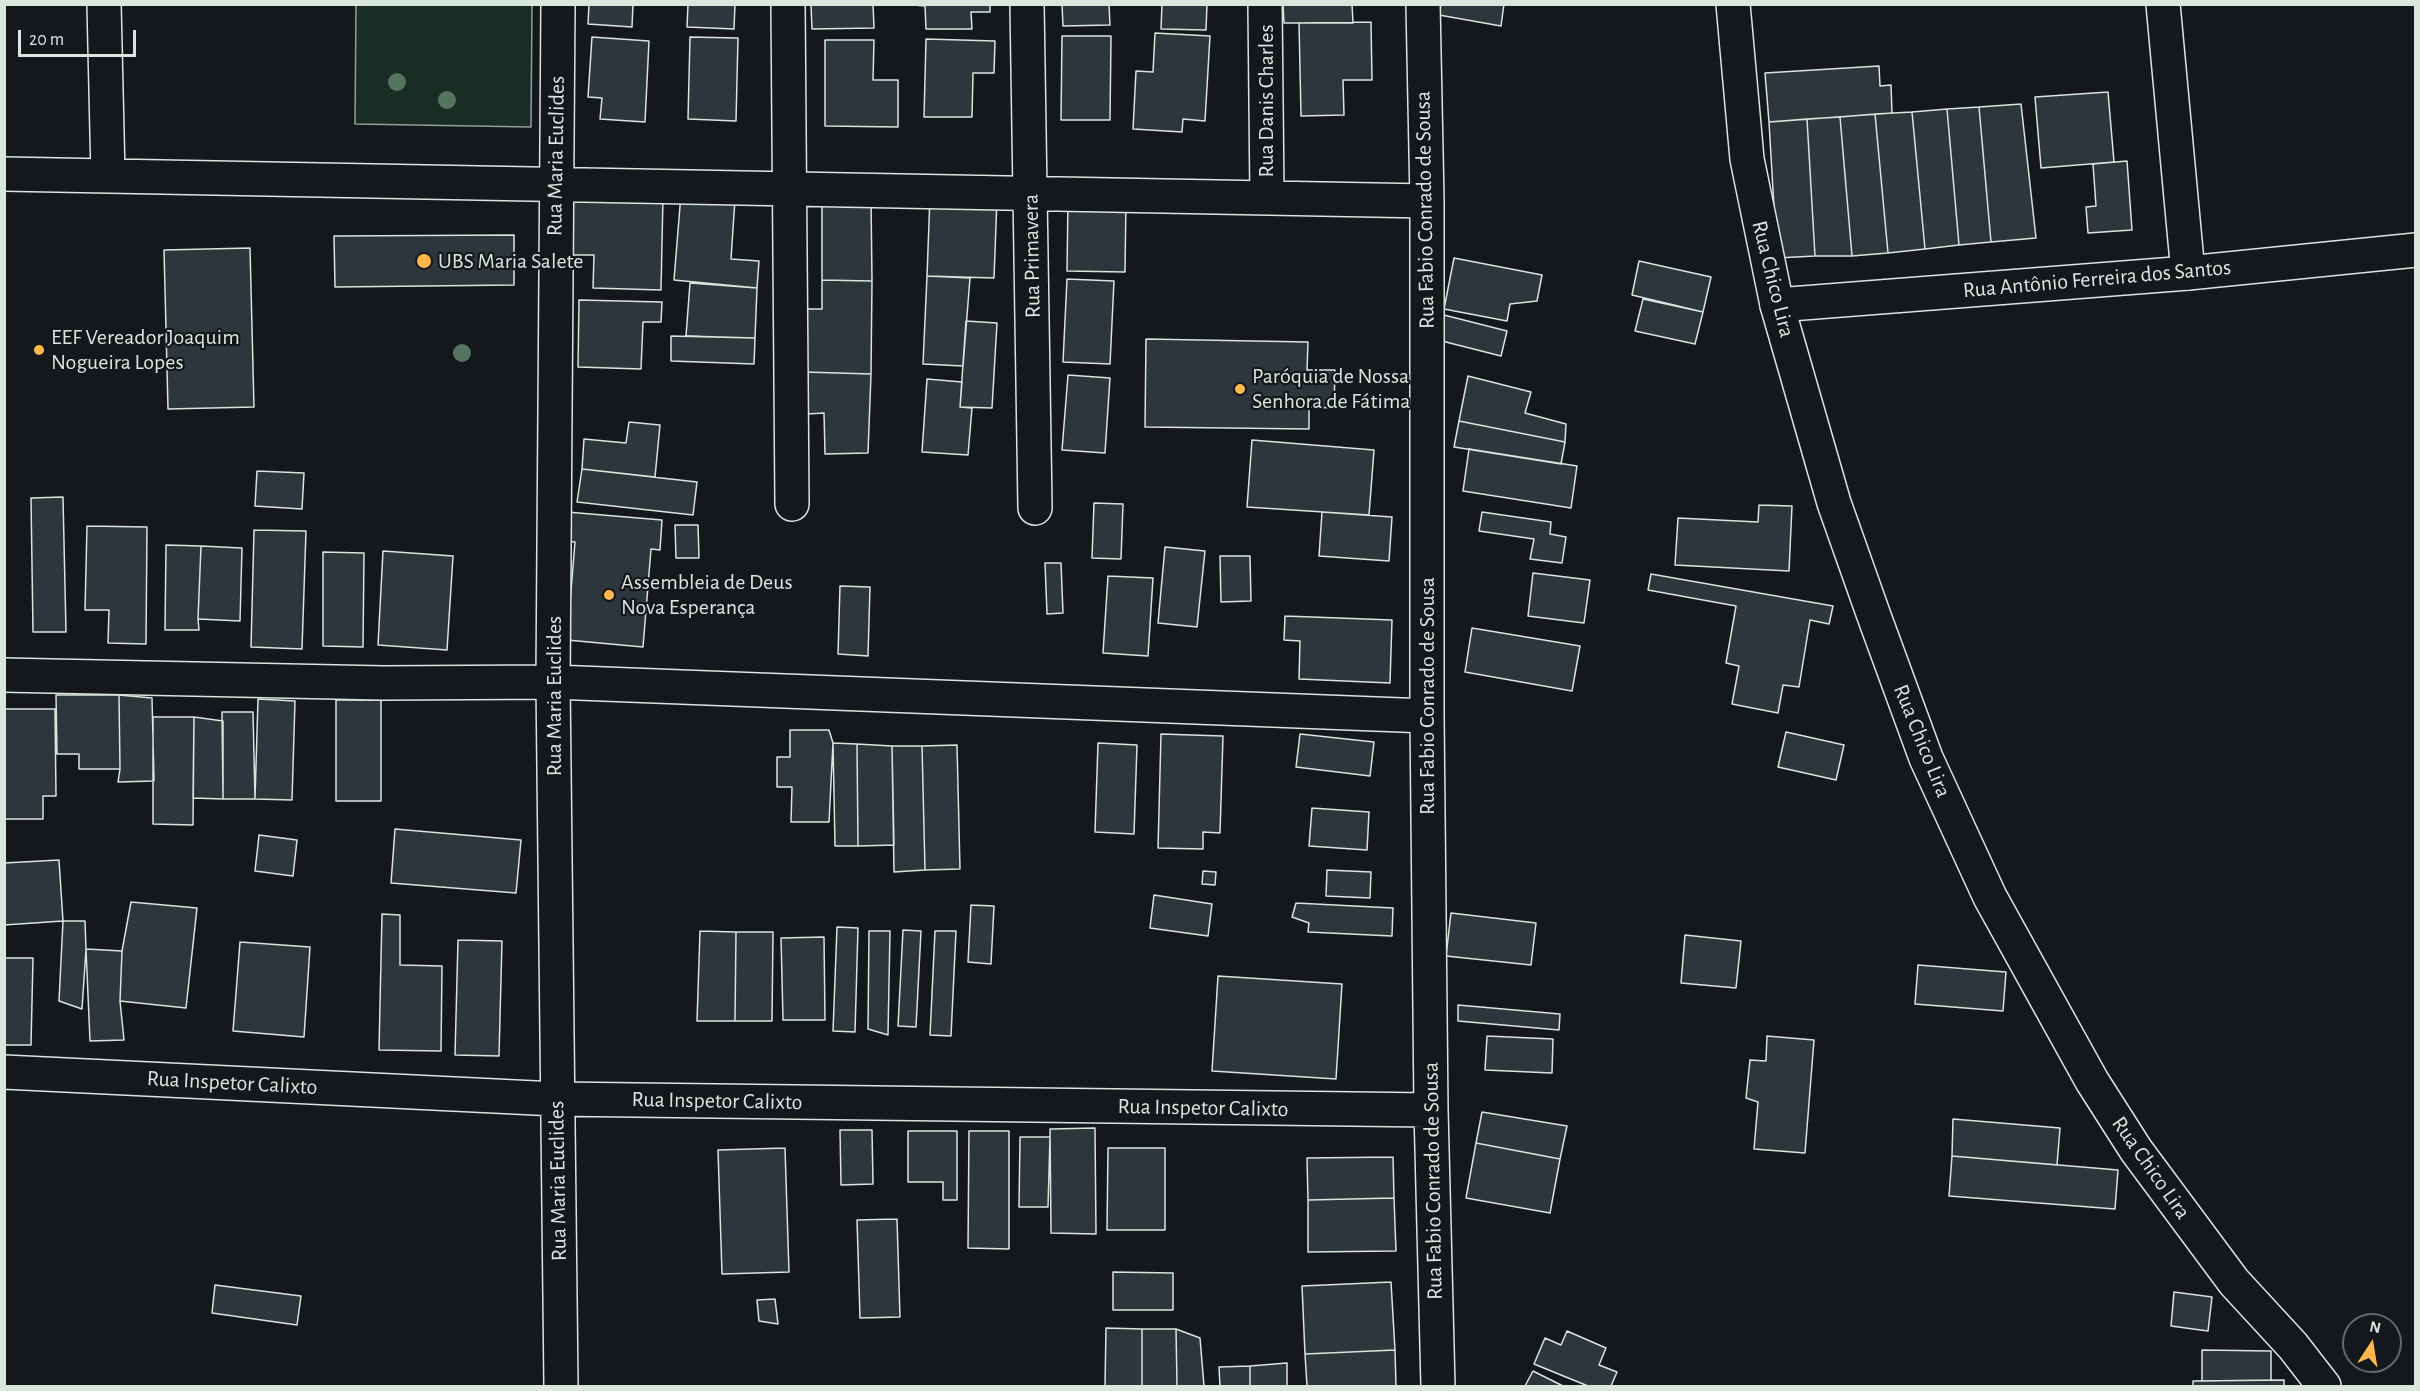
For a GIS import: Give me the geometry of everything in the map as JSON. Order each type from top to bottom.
[{"type":"street","points":[[104,4],[108,176]]},
{"type":"street","name":"Rua Maria Euclides","points":[[558,4],[553,682],[561,1386]]},
{"type":"street","points":[[789,4],[792,504]]},
{"type":"street","name":"Rua Primavera","points":[[1027,4],[1035,508]]},
{"type":"street","name":"Rua Danis Charles","points":[[1265,4],[1267,198]]},
{"type":"street","name":"Rua Fabio Conrado de Sousa","points":[[1423,4],[1427,201],[1427,716],[1431,1110],[1438,1386]]},
{"type":"street","name":"Rua Chico Lira","points":[[1733,4],[1747,159],[1777,305],[1834,503],[1926,758],[1990,897],[2092,1081],[2136,1150],[2234,1282],[2293,1346],[2324,1386]]},
{"type":"street","points":[[2163,4],[2188,273]]},
{"type":"street","points":[[4,174],[1427,201]]},
{"type":"street","name":"Rua Antônio Ferreira dos Santos","points":[[1777,305],[2188,273],[2415,250]]},
{"type":"street","points":[[4,675],[383,683],[553,682],[1427,716]]},
{"type":"street","name":"Rua Inspetor Calixto","points":[[4,1072],[556,1099],[1431,1110]]},
{"type":"green space","points":[[356,5],[532,5],[531,127],[355,124]]},
{"type":"building","points":[[589,4],[633,4],[632,27],[588,24]]},
{"type":"building","points":[[688,4],[735,4],[734,29],[687,27]]},
{"type":"building","points":[[873,4],[874,28],[812,29],[811,5]]},
{"type":"building","points":[[902,4],[990,4],[990,12],[971,12],[972,29],[926,29],[925,6]]},
{"type":"building","points":[[1062,4],[1109,4],[1110,25],[1063,26]]},
{"type":"building","points":[[1162,4],[1207,4],[1206,30],[1161,29]]},
{"type":"building","points":[[1283,4],[1352,4],[1353,23],[1284,23]]},
{"type":"building","points":[[1441,4],[1504,4],[1501,26],[1439,15]]},
{"type":"building","points":[[1371,22],[1372,80],[1343,80],[1344,115],[1301,116],[1299,23]]},
{"type":"building","points":[[1155,33],[1210,36],[1205,121],[1183,119],[1182,132],[1133,129],[1136,71],[1153,72]]},
{"type":"building","points":[[1062,36],[1111,36],[1110,120],[1061,120]]},
{"type":"building","points":[[592,37],[649,41],[645,122],[600,119],[602,98],[588,97]]},
{"type":"building","points":[[690,37],[738,38],[736,121],[688,119]]},
{"type":"building","points":[[926,39],[995,41],[994,73],[973,73],[972,117],[924,117]]},
{"type":"building","points":[[825,40],[874,40],[873,80],[898,80],[898,127],[825,126]]},
{"type":"building","points":[[1879,66],[1880,86],[1891,85],[1892,113],[1769,122],[1765,73]]},
{"type":"building","points":[[2108,92],[2114,162],[2041,168],[2035,97]]},
{"type":"building","points":[[2021,104],[2036,238],[1991,242],[1979,107]]},
{"type":"building","points":[[1979,107],[1991,242],[1959,245],[1947,109]]},
{"type":"building","points":[[1947,109],[1959,245],[1925,249],[1912,112]]},
{"type":"building","points":[[1912,112],[1925,249],[1888,253],[1875,114]]},
{"type":"building","points":[[1875,114],[1888,253],[1852,256],[1840,117]]},
{"type":"building","points":[[1840,117],[1852,256],[1815,256],[1807,119]]},
{"type":"building","points":[[1807,119],[1815,256],[1777,258],[1769,122]]},
{"type":"building","points":[[2127,161],[2132,230],[2088,233],[2086,207],[2096,206],[2093,164]]},
{"type":"building","points":[[561,194],[663,197],[661,290],[593,288],[594,255],[560,255]]},
{"type":"building","points":[[681,194],[735,199],[731,259],[759,261],[757,288],[674,280]]},
{"type":"building","points":[[822,196],[871,197],[872,281],[822,280]]},
{"type":"building","points":[[930,196],[997,199],[994,278],[927,276]]},
{"type":"building","points":[[1068,200],[1126,201],[1125,272],[1067,271]]},
{"type":"building","name":"UBS Maria Salete","points":[[514,235],[514,285],[335,287],[334,236]]},
{"type":"building","points":[[250,248],[254,407],[168,409],[164,250]]},
{"type":"building","points":[[1454,258],[1542,275],[1537,301],[1510,304],[1507,321],[1444,309]]},
{"type":"building","points":[[1639,261],[1711,277],[1703,312],[1632,295]]},
{"type":"building","points":[[927,276],[970,278],[963,366],[923,364]]},
{"type":"building","points":[[1067,279],[1114,281],[1110,364],[1063,362]]},
{"type":"building","points":[[822,280],[872,281],[871,374],[805,372],[807,309],[822,309]]},
{"type":"building","points":[[690,283],[757,288],[755,338],[686,336]]},
{"type":"building","points":[[1643,299],[1703,312],[1695,344],[1635,331]]},
{"type":"building","points":[[579,300],[662,302],[661,322],[643,322],[641,369],[578,367]]},
{"type":"building","points":[[1440,314],[1507,331],[1501,356],[1434,339]]},
{"type":"building","points":[[966,321],[997,323],[992,408],[960,407]]},
{"type":"building","points":[[671,336],[755,338],[754,364],[671,361]]},
{"type":"building","name":"Paróquia de Nossa Senhora de Fátima","points":[[1146,339],[1308,342],[1307,370],[1335,370],[1334,408],[1309,407],[1309,429],[1145,427]]},
{"type":"building","points":[[805,372],[871,374],[868,453],[825,454],[824,413],[807,414]]},
{"type":"building","points":[[1068,375],[1110,378],[1105,453],[1062,450]]},
{"type":"building","points":[[1468,376],[1531,392],[1525,413],[1566,424],[1565,442],[1459,421]]},
{"type":"building","points":[[927,379],[962,382],[960,407],[972,408],[968,455],[922,452]]},
{"type":"building","points":[[1459,421],[1565,442],[1561,464],[1454,447]]},
{"type":"building","points":[[629,422],[660,425],[655,477],[582,469],[584,439],[626,443]]},
{"type":"building","points":[[1252,440],[1374,450],[1369,515],[1247,507]]},
{"type":"building","points":[[1469,449],[1577,466],[1571,508],[1463,491]]},
{"type":"building","points":[[582,469],[697,482],[693,515],[577,502]]},
{"type":"building","points":[[257,471],[304,473],[302,509],[255,506]]},
{"type":"building","points":[[63,497],[66,632],[33,632],[31,498]]},
{"type":"building","points":[[1094,503],[1123,504],[1121,559],[1092,558]]},
{"type":"building","points":[[1759,505],[1792,506],[1789,571],[1675,565],[1678,518],[1758,522]]},
{"type":"building","name":"Assembleia de Deus Nova Esperança","points":[[567,512],[662,520],[660,550],[651,549],[643,647],[567,640],[575,542],[565,541]]},
{"type":"building","points":[[1322,512],[1392,517],[1389,561],[1319,556]]},
{"type":"building","points":[[1482,512],[1551,522],[1550,534],[1566,537],[1562,563],[1530,559],[1534,539],[1479,531]]},
{"type":"building","points":[[675,525],[698,525],[699,558],[676,558]]},
{"type":"building","points":[[87,526],[147,527],[146,644],[108,643],[109,610],[85,610]]},
{"type":"building","points":[[254,530],[306,531],[302,649],[251,647]]},
{"type":"building","points":[[166,545],[201,546],[199,630],[165,630]]},
{"type":"building","points":[[201,546],[242,548],[240,621],[198,619]]},
{"type":"building","points":[[1165,547],[1205,551],[1197,627],[1158,623]]},
{"type":"building","points":[[383,551],[453,556],[447,650],[378,645]]},
{"type":"building","points":[[323,552],[364,553],[363,647],[323,646]]},
{"type":"building","points":[[1220,556],[1250,556],[1251,601],[1221,602]]},
{"type":"building","points":[[1045,563],[1061,563],[1063,613],[1047,614]]},
{"type":"building","points":[[1533,573],[1590,580],[1584,623],[1528,616]]},
{"type":"building","points":[[1651,574],[1833,606],[1829,624],[1810,620],[1799,687],[1783,685],[1778,713],[1732,704],[1739,666],[1726,663],[1736,606],[1648,590]]},
{"type":"building","points":[[1108,576],[1153,578],[1148,656],[1103,653]]},
{"type":"building","points":[[840,586],[870,587],[868,656],[838,654]]},
{"type":"building","points":[[1285,616],[1392,620],[1390,683],[1299,679],[1300,641],[1284,640]]},
{"type":"building","points":[[1472,628],[1580,646],[1572,691],[1465,672]]},
{"type":"building","points":[[56,695],[119,695],[120,769],[79,769],[79,754],[57,754]]},
{"type":"building","points":[[119,695],[152,698],[154,781],[118,782],[120,769]]},
{"type":"building","points":[[258,699],[295,701],[292,800],[255,799]]},
{"type":"building","points":[[336,700],[381,700],[381,801],[336,801]]},
{"type":"building","points":[[4,709],[55,709],[56,796],[43,796],[43,819],[4,819]]},
{"type":"building","points":[[222,712],[253,712],[255,799],[223,799]]},
{"type":"building","points":[[153,717],[194,717],[193,825],[153,824]]},
{"type":"building","points":[[194,717],[223,721],[223,799],[193,798]]},
{"type":"building","points":[[790,730],[829,730],[833,743],[829,822],[791,822],[792,787],[777,787],[777,757],[790,757]]},
{"type":"building","points":[[1786,732],[1844,745],[1836,780],[1778,767]]},
{"type":"building","points":[[1161,734],[1223,736],[1220,833],[1203,832],[1203,849],[1158,848]]},
{"type":"building","points":[[1300,734],[1374,742],[1370,776],[1296,767]]},
{"type":"building","points":[[833,743],[857,744],[858,846],[835,846]]},
{"type":"building","points":[[1098,743],[1137,745],[1134,834],[1095,832]]},
{"type":"building","points":[[857,744],[892,746],[894,845],[858,846]]},
{"type":"building","points":[[957,745],[960,869],[925,870],[922,746]]},
{"type":"building","points":[[892,746],[922,746],[925,870],[894,872]]},
{"type":"building","points":[[1312,808],[1369,812],[1367,850],[1309,846]]},
{"type":"building","points":[[395,829],[521,840],[516,893],[391,883]]},
{"type":"building","points":[[259,835],[297,840],[293,876],[255,871]]},
{"type":"building","points":[[59,860],[63,921],[4,925],[4,863]]},
{"type":"building","points":[[1327,870],[1371,872],[1370,898],[1326,896]]},
{"type":"building","points":[[1203,871],[1216,872],[1215,885],[1202,884]]},
{"type":"building","points":[[1154,895],[1212,904],[1208,936],[1150,928]]},
{"type":"building","points":[[131,902],[197,908],[186,1008],[120,1001],[122,951]]},
{"type":"building","points":[[1296,903],[1393,908],[1392,936],[1308,932],[1309,923],[1292,917]]},
{"type":"building","points":[[971,905],[994,906],[991,964],[968,962]]},
{"type":"building","points":[[1451,913],[1536,923],[1531,965],[1446,956]]},
{"type":"building","points":[[382,914],[400,915],[400,965],[442,966],[441,1051],[379,1050]]},
{"type":"building","points":[[63,921],[85,921],[86,949],[82,1009],[59,1001]]},
{"type":"building","points":[[837,927],[858,928],[855,1032],[833,1031]]},
{"type":"building","points":[[903,930],[921,931],[916,1027],[898,1026]]},
{"type":"building","points":[[700,931],[736,932],[735,1021],[697,1021]]},
{"type":"building","points":[[869,931],[890,931],[888,1035],[868,1029]]},
{"type":"building","points":[[935,931],[956,931],[951,1036],[930,1035]]},
{"type":"building","points":[[736,932],[773,932],[772,1021],[735,1021]]},
{"type":"building","points":[[1685,935],[1741,941],[1736,988],[1681,983]]},
{"type":"building","points":[[824,937],[825,1020],[783,1020],[781,938]]},
{"type":"building","points":[[458,940],[502,941],[499,1056],[455,1055]]},
{"type":"building","points":[[240,942],[310,947],[304,1037],[233,1031]]},
{"type":"building","points":[[86,949],[122,951],[120,1001],[124,1040],[90,1041]]},
{"type":"building","points":[[4,958],[33,958],[31,1045],[4,1045]]},
{"type":"building","points":[[1918,965],[2006,972],[2003,1011],[1915,1004]]},
{"type":"building","points":[[1218,976],[1342,984],[1336,1079],[1212,1071]]},
{"type":"building","points":[[1458,1005],[1560,1014],[1559,1030],[1458,1021]]},
{"type":"building","points":[[1487,1036],[1553,1039],[1552,1073],[1485,1070]]},
{"type":"building","points":[[1767,1036],[1814,1040],[1805,1153],[1754,1149],[1758,1102],[1746,1098],[1750,1060],[1766,1061]]},
{"type":"building","points":[[1482,1112],[1567,1126],[1560,1159],[1476,1143]]},
{"type":"building","points":[[1953,1119],[2060,1128],[2057,1165],[1952,1156]]},
{"type":"building","points":[[1095,1128],[1096,1234],[1051,1233],[1050,1129]]},
{"type":"building","points":[[840,1130],[872,1130],[873,1184],[841,1185]]},
{"type":"building","points":[[908,1131],[957,1131],[957,1200],[943,1200],[943,1182],[908,1182]]},
{"type":"building","points":[[969,1131],[1009,1131],[1009,1249],[968,1248]]},
{"type":"building","points":[[1020,1137],[1050,1137],[1048,1207],[1019,1207]]},
{"type":"building","points":[[1476,1143],[1560,1159],[1550,1213],[1466,1198]]},
{"type":"building","points":[[785,1148],[789,1272],[722,1274],[718,1150]]},
{"type":"building","points":[[1108,1148],[1165,1148],[1165,1230],[1107,1230]]},
{"type":"building","points":[[1952,1156],[2118,1170],[2115,1209],[1949,1196]]},
{"type":"building","points":[[1393,1157],[1394,1198],[1308,1200],[1307,1158]]},
{"type":"building","points":[[1394,1198],[1396,1251],[1308,1252],[1308,1200]]},
{"type":"building","points":[[897,1219],[900,1317],[860,1318],[857,1220]]},
{"type":"building","points":[[1113,1272],[1173,1273],[1173,1310],[1113,1310]]},
{"type":"building","points":[[1391,1282],[1395,1350],[1305,1354],[1302,1286]]},
{"type":"building","points":[[215,1285],[301,1296],[297,1325],[212,1313]]},
{"type":"building","points":[[2174,1292],[2212,1297],[2208,1331],[2171,1326]]},
{"type":"building","points":[[775,1299],[778,1324],[759,1321],[757,1300]]},
{"type":"building","points":[[1106,1328],[1142,1329],[1142,1386],[1105,1386]]},
{"type":"building","points":[[1142,1329],[1176,1329],[1177,1386],[1142,1386]]},
{"type":"building","points":[[1176,1329],[1200,1338],[1204,1386],[1177,1386]]},
{"type":"building","points":[[1567,1331],[1606,1348],[1599,1365],[1617,1372],[1611,1386],[1588,1386],[1534,1364],[1545,1338],[1561,1345]]},
{"type":"building","points":[[1395,1350],[1396,1386],[1307,1386],[1305,1354]]},
{"type":"building","points":[[2202,1350],[2271,1351],[2271,1380],[2202,1381]]},
{"type":"building","points":[[1287,1363],[1287,1386],[1250,1386],[1250,1366]]},
{"type":"building","points":[[1250,1366],[1250,1386],[1220,1386],[1219,1367]]},
{"type":"building","points":[[1533,1371],[1563,1386],[1525,1386]]},
{"type":"building","points":[[2284,1380],[2284,1386],[2193,1386],[2193,1381]]},
{"type":"place","name":"UBS Maria Salete","points":[[424,261]]},
{"type":"place","name":"EEF Vereador Joaquim Nogueira Lopes","points":[[39,350]]},
{"type":"place","name":"Paróquia de Nossa Senhora de Fátima","points":[[1240,389]]},
{"type":"place","name":"Assembleia de Deus Nova Esperança","points":[[609,595]]}]
